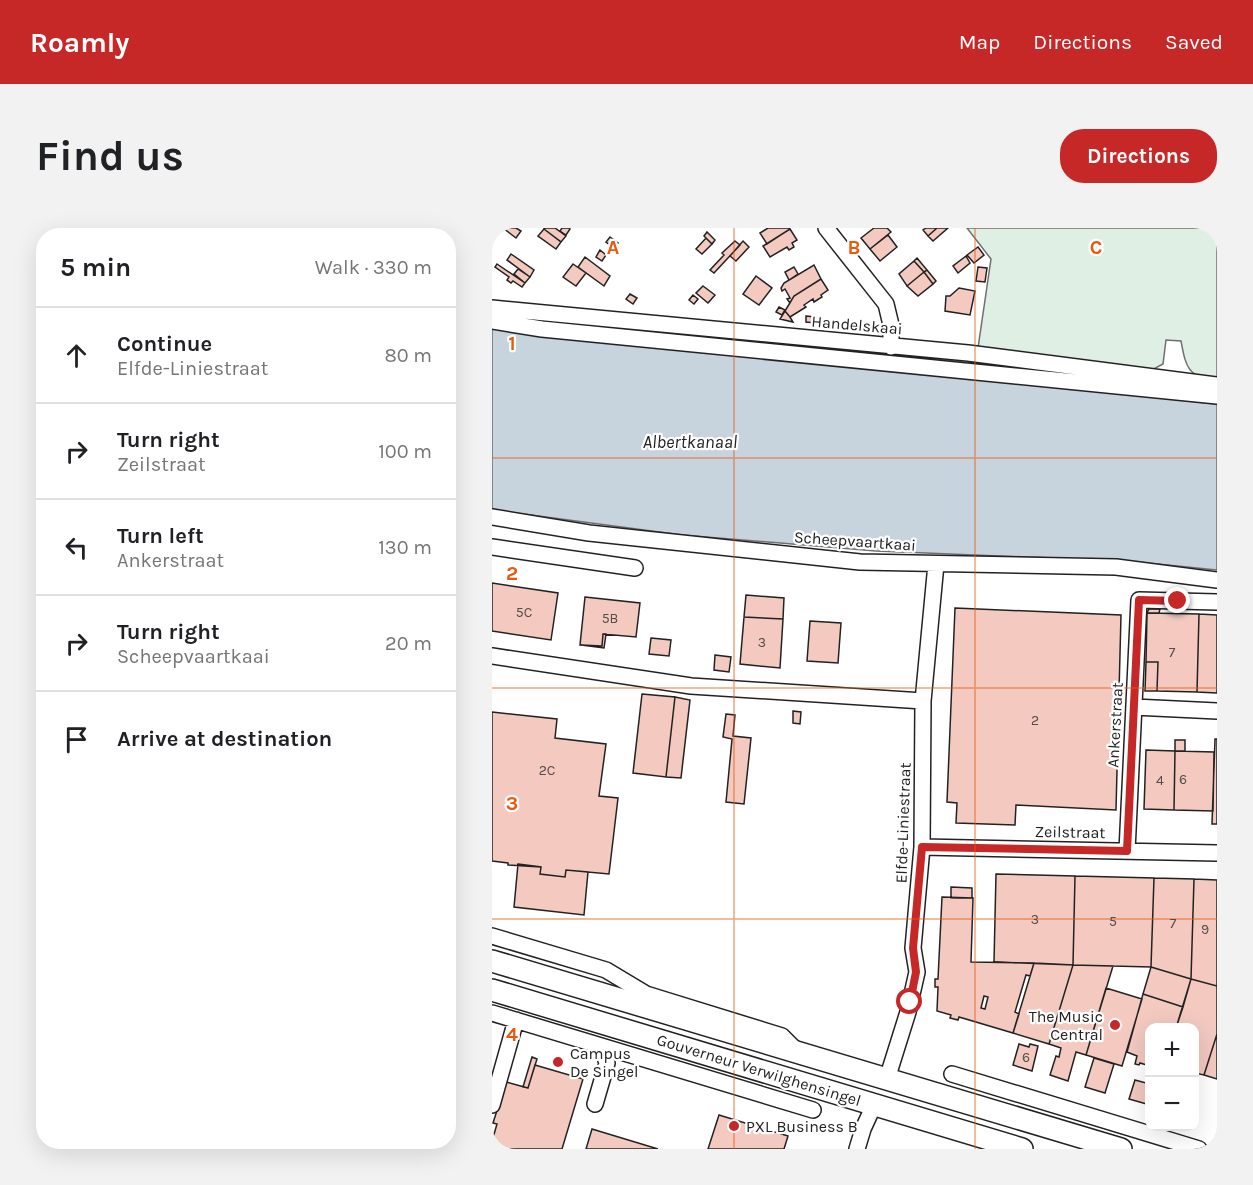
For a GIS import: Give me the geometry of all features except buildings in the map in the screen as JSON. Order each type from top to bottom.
[{"type":"highway","name":"Gouverneur Verwilghensingel","points":[[492,962],[1121,1149]]},
{"type":"highway","name":"Gouverneur Verwilghensingel","points":[[492,990],[1022,1149]]},
{"type":"highway","points":[[874,1105],[887,1078]]},
{"type":"street","points":[[826,228],[886,304],[891,326],[891,346]]},
{"type":"street","name":"Handelskaai","points":[[492,308],[968,353],[1217,385]]},
{"type":"street","points":[[492,321],[1217,396]]},
{"type":"street","name":"Scheepvaartkaai","points":[[492,518],[589,532],[860,562],[1116,567],[1217,580]]},
{"type":"street","points":[[492,547],[635,568]]},
{"type":"street","name":"Elfde-Liniestraat","points":[[887,1078],[908,1012],[916,972],[913,948],[922,847],[923,701],[936,564]]},
{"type":"street","name":"Ankerstraat","points":[[1127,851],[1139,600],[1217,602]]},
{"type":"street","points":[[492,656],[691,686],[923,701]]},
{"type":"street","points":[[1134,707],[1217,711]]},
{"type":"street","name":"Zeilstraat","points":[[922,847],[1217,854]]},
{"type":"street","name":"Gouverneur Verwilghensingel","points":[[492,936],[606,970],[646,994],[782,1036],[797,1051]]},
{"type":"street","points":[[492,1105],[522,1022],[558,1010]]},
{"type":"street","name":"Gouverneur Verwilghensingel","points":[[492,1013],[813,1110]]},
{"type":"street","points":[[595,1104],[607,1063],[601,1046]]},
{"type":"street","name":"Gouverneur Verwilghensingel","points":[[952,1074],[1199,1149]]},
{"type":"street","points":[[857,1149],[874,1105]]},
{"type":"street","name":"Gouverneur Verwilghensingel","points":[[1007,1115],[1061,1108]]},
{"type":"street","name":"Gouverneur Verwilghensingel","points":[[960,1130],[988,1149]]},
{"type":"green space","points":[[967,228],[1217,228],[1217,380],[1199,376],[1190,369],[1181,341],[1166,340],[1163,364],[1150,371],[978,348],[991,259]]},
{"type":"water","name":"Albertkanaal","points":[[492,327],[1217,404],[1217,570],[1127,561],[876,551],[682,535],[492,510]]},
{"type":"place","name":"The Music Central","points":[[1115,1025]]},
{"type":"place","name":"Campus De Singel","points":[[558,1062]]},
{"type":"place","name":"PXL Business B","points":[[734,1126]]},
{"type":"route","points":[[910,1002],[916,972],[913,948],[922,847],[1127,851],[1139,600],[1178,601]]}]
